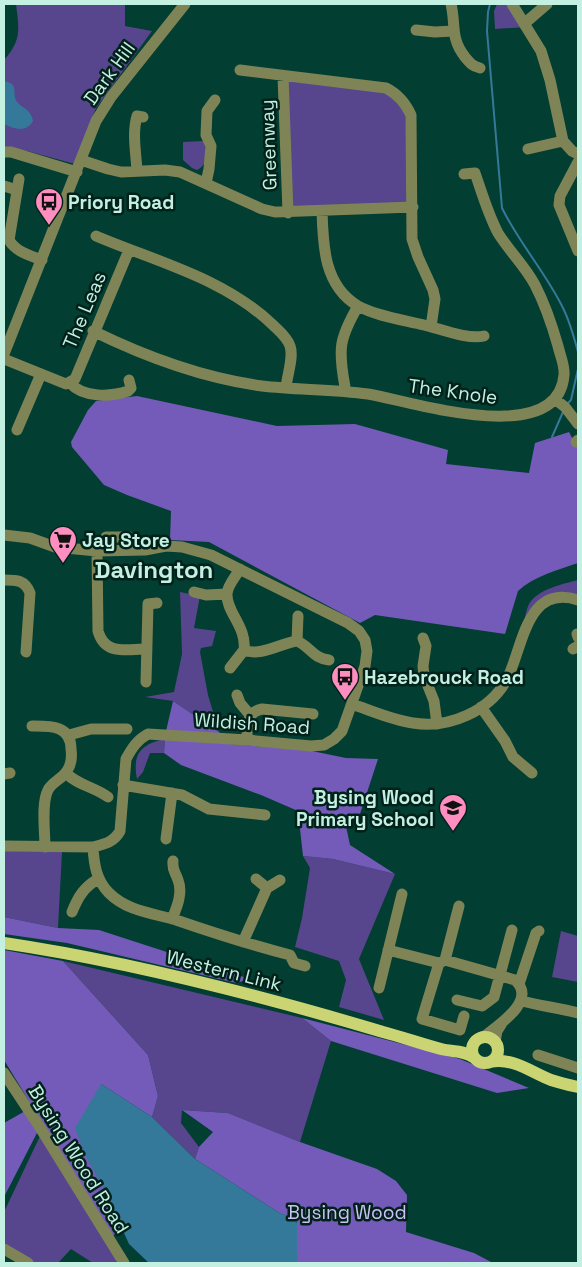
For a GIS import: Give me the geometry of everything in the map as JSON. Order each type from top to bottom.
[{"type":"main road","name":"Western Link","points":[[4,942],[99,960],[239,992],[328,1015],[442,1050],[467,1053],[474,1057]]},
{"type":"main road","points":[[520,1065],[489,1038],[478,1040],[472,1050],[474,1057],[483,1063],[502,1061],[520,1065],[553,1080],[578,1088]]},
{"type":"main road","name":"Western Link","points":[[432,1046],[458,1046],[478,1040]]},
{"type":"main road","points":[[490,1062],[498,1054],[496,1044]]},
{"type":"street","name":"Dark Hill","points":[[77,172],[96,121],[103,109],[150,46],[185,4]]},
{"type":"street","points":[[451,4],[454,16],[453,31],[456,45],[472,66],[480,68]]},
{"type":"street","points":[[512,4],[541,51],[550,80],[563,141],[572,151],[578,154]]},
{"type":"street","points":[[525,23],[547,4]]},
{"type":"street","points":[[416,30],[453,31]]},
{"type":"street","points":[[240,70],[386,88],[399,96],[411,114],[412,238],[435,299],[431,327]]},
{"type":"street","name":"Greenway","points":[[283,76],[288,213]]},
{"type":"street","points":[[206,183],[212,146],[206,135],[207,111],[215,100]]},
{"type":"street","points":[[137,170],[135,123],[137,116],[143,117]]},
{"type":"street","points":[[528,149],[563,141]]},
{"type":"street","points":[[4,152],[77,172],[42,260],[8,329],[4,354]]},
{"type":"street","points":[[82,160],[121,172],[173,170],[188,174],[262,208],[275,212],[413,207]]},
{"type":"street","points":[[578,162],[560,196],[559,205],[578,251]]},
{"type":"street","points":[[464,174],[475,173],[498,232],[535,284],[555,336],[564,374],[556,400],[565,407],[578,424]]},
{"type":"street","points":[[4,186],[18,185],[9,240],[13,247],[20,252],[42,260]]},
{"type":"street","points":[[322,211],[324,252],[328,267],[333,279],[342,292],[358,306],[375,313],[476,338],[484,336]]},
{"type":"street","points":[[96,235],[129,250],[180,268],[225,289],[257,310],[284,336],[289,344],[290,361],[286,388]]},
{"type":"street","name":"The Leas","points":[[70,383],[74,378],[129,250]]},
{"type":"street","points":[[345,387],[341,364],[343,336],[358,306]]},
{"type":"street","name":"The Knole","points":[[93,332],[128,348],[190,370],[233,381],[286,388],[363,394],[470,415],[512,416],[547,407],[556,400]]},
{"type":"street","points":[[4,359],[66,384],[70,383],[74,388],[91,394],[100,395],[128,391],[131,388],[129,380]]},
{"type":"street","points":[[16,430],[41,374]]},
{"type":"street","name":"Wildish Road","points":[[4,535],[30,538],[55,547],[97,551],[166,546],[182,547],[211,555],[348,623],[359,631],[365,640],[367,651],[365,666],[342,731],[324,745],[311,746],[148,734],[140,739],[126,759],[120,831],[116,838],[107,844],[93,847],[4,846]]},
{"type":"street","points":[[106,537],[129,537],[131,550]]},
{"type":"street","points":[[97,551],[98,631],[101,640],[106,646],[113,649],[147,649]]},
{"type":"street","points":[[230,668],[244,650],[245,640],[229,604],[227,594],[240,569]]},
{"type":"street","points":[[4,580],[19,580],[27,587],[30,593],[29,645]]},
{"type":"street","points":[[194,592],[205,599],[227,594]]},
{"type":"street","points":[[352,704],[413,723],[437,724],[469,715],[496,695],[506,680],[514,665],[522,636],[531,615],[547,602],[556,598],[564,597],[578,600]]},
{"type":"street","points":[[146,682],[148,604],[158,603]]},
{"type":"street","points":[[297,640],[302,621]]},
{"type":"street","points":[[244,650],[268,649],[297,640]]},
{"type":"street","points":[[297,640],[321,661]]},
{"type":"street","points":[[428,644],[423,666],[424,676],[434,702],[437,724]]},
{"type":"street","points":[[237,696],[250,715]]},
{"type":"street","points":[[481,707],[505,741],[513,757],[532,773]]},
{"type":"street","points":[[247,740],[247,724],[250,715],[256,710],[299,709],[313,714]]},
{"type":"street","points":[[32,726],[48,721],[64,730],[69,736],[72,753],[66,773],[53,783],[48,790],[45,800],[45,847]]},
{"type":"street","points":[[69,736],[91,728],[113,731],[127,729]]},
{"type":"street","points":[[66,773],[103,797]]},
{"type":"street","points":[[123,785],[182,795],[209,809],[265,815]]},
{"type":"street","points":[[169,833],[172,793]]},
{"type":"street","points":[[93,847],[94,865],[98,879],[108,893],[121,903],[138,911],[172,919],[290,955],[296,968]]},
{"type":"street","points":[[170,867],[178,880],[180,892],[178,905],[172,919]]},
{"type":"street","points":[[72,905],[83,891],[98,879]]},
{"type":"street","points":[[256,879],[267,888]]},
{"type":"street","points":[[243,942],[267,888],[280,880]]},
{"type":"street","points":[[379,988],[402,894]]},
{"type":"street","points":[[459,906],[422,1019],[460,1030],[464,1016]]},
{"type":"street","points":[[457,1000],[482,1006],[494,997],[512,930]]},
{"type":"street","points":[[519,984],[536,933],[539,931]]},
{"type":"street","points":[[388,950],[515,980],[522,992],[522,1001],[505,1019],[478,1040]]},
{"type":"street","points":[[522,1001],[578,1013]]},
{"type":"street","points":[[496,1044],[497,1032],[505,1019]]},
{"type":"street","points":[[538,1055],[578,1068]]},
{"type":"street","name":"Bysing Wood Road","points":[[4,1073],[124,1263]]},
{"type":"street","points":[[4,1248],[28,1263]]},
{"type":"shaded area","points":[[16,4],[125,4],[125,26],[152,31],[96,108],[75,164],[27,151],[4,149],[4,60],[14,46],[18,34]]},
{"type":"shaded area","points":[[497,4],[512,4],[527,27],[495,29],[494,11]]},
{"type":"shaded area","points":[[283,76],[386,88],[406,105],[413,207],[288,213]]},
{"type":"shaded area","points":[[203,141],[206,148],[206,157],[201,168],[197,170],[183,160],[183,142]]},
{"type":"shaded area","points":[[578,580],[578,596],[558,595],[524,624],[529,604],[538,594]]},
{"type":"shaded area","points":[[180,592],[200,596],[194,628],[216,631],[212,646],[201,648],[200,652],[208,695],[219,732],[173,701],[145,697],[174,692],[182,654]]},
{"type":"shaded area","points":[[165,739],[164,753],[150,753],[143,772],[137,779],[136,763],[140,752],[144,747]]},
{"type":"shaded area","points":[[4,851],[62,852],[58,928],[4,917]]},
{"type":"shaded area","points":[[303,856],[333,859],[395,874],[359,959],[384,1020],[339,1007],[346,980],[339,961],[295,947],[310,868]]},
{"type":"shaded area","points":[[561,931],[578,936],[578,982],[552,977]]},
{"type":"shaded area","points":[[63,961],[302,1018],[331,1041],[300,1142],[228,1113],[182,1110],[181,1123],[199,1147],[195,1159],[152,1117],[158,1096],[148,1055]]},
{"type":"shaded area","points":[[41,1134],[118,1260],[114,1263],[93,1263],[71,1249],[58,1263],[31,1263],[4,1243],[4,1212]]},
{"type":"green space","points":[[137,396],[277,426],[355,424],[448,450],[446,464],[529,473],[535,443],[569,432],[578,449],[578,563],[539,577],[518,591],[505,634],[375,615],[360,623],[209,542],[170,540],[171,511],[104,485],[72,447],[71,442],[88,410],[96,401]]},
{"type":"green space","points":[[173,701],[219,732],[221,734],[166,731]]},
{"type":"green space","points":[[165,739],[307,750],[346,758],[378,759],[358,820],[344,817],[350,845],[395,874],[333,859],[303,856],[298,811],[181,765],[164,753]]},
{"type":"green space","points":[[4,917],[58,928],[99,930],[250,979],[236,983],[67,943],[4,934]]},
{"type":"green space","points":[[4,950],[63,961],[148,1055],[158,1096],[152,1117],[101,1084],[105,1191],[121,1227],[112,1237],[4,1060]]},
{"type":"green space","points":[[302,1018],[460,1059],[529,1088],[497,1093],[331,1041]]},
{"type":"green space","points":[[27,1110],[38,1131],[4,1195],[4,1123]]},
{"type":"green space","name":"Bysing Wood","points":[[182,1110],[228,1113],[300,1142],[377,1169],[396,1181],[407,1195],[406,1232],[474,1253],[493,1263],[297,1263],[297,1222],[290,1216],[281,1214],[195,1159],[199,1147],[213,1132]]},
{"type":"water","points":[[4,81],[12,84],[16,100],[31,115],[33,121],[23,129],[4,124]]},
{"type":"water","points":[[101,1084],[152,1117],[195,1159],[281,1214],[290,1215],[297,1223],[297,1263],[149,1263],[129,1244],[105,1191],[85,1155],[75,1128]]},
{"type":"waterway","points":[[490,4],[487,31],[502,208],[563,308],[578,352]]},
{"type":"waterway","points":[[568,403],[571,400],[578,369],[578,357]]},
{"type":"waterway","points":[[552,437],[563,412]]},
{"type":"place","name":"Priory Road","points":[[49,226]]},
{"type":"place","name":"Jay Store","points":[[63,564]]},
{"type":"place","name":"Hazebrouck Road","points":[[345,701]]},
{"type":"place","name":"Bysing Wood Primary School","points":[[453,832]]},
{"type":"district","name":"Davington","points":[[154,570]]}]
